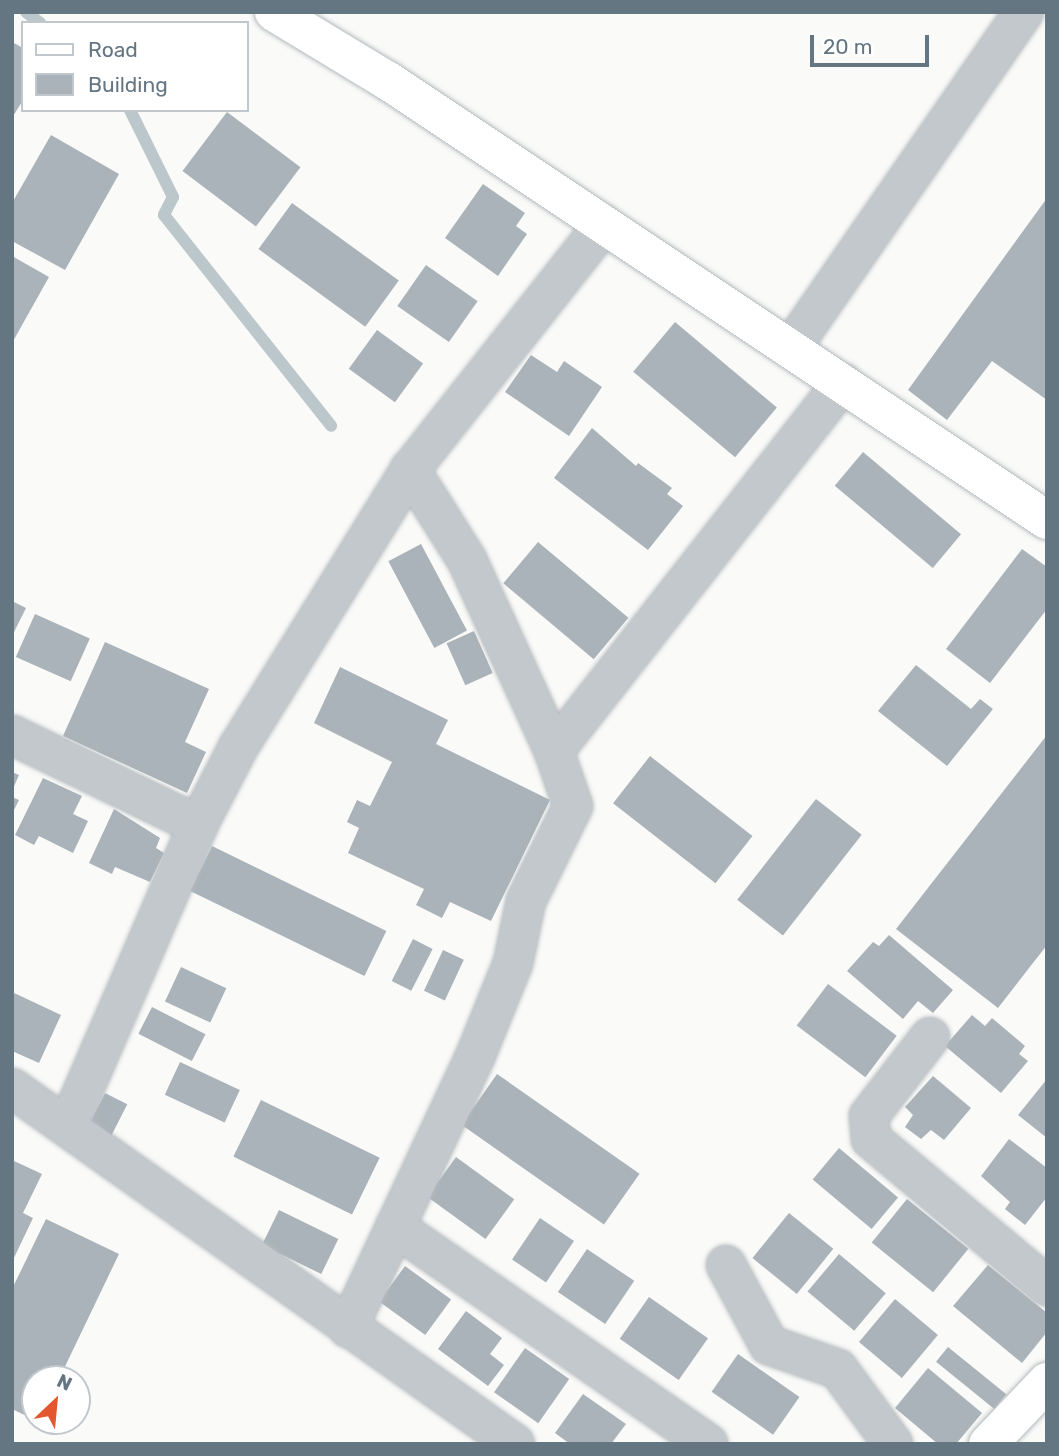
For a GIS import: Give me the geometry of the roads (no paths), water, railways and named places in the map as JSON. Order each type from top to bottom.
[{"type":"street","points":[[274,12],[388,81],[1047,520]]},
{"type":"street","points":[[791,348],[1024,12]]},
{"type":"street","points":[[77,1105],[198,825],[246,734],[410,470],[604,224]]},
{"type":"street","points":[[554,751],[844,383]]},
{"type":"street","points":[[348,1328],[475,1057],[513,964],[526,901],[572,806],[554,751],[467,560],[410,470]]},
{"type":"street","points":[[12,735],[198,825]]},
{"type":"street","points":[[930,1037],[869,1116],[871,1139],[1047,1286]]},
{"type":"street","points":[[12,1088],[515,1444]]},
{"type":"street","points":[[395,1227],[708,1444]]},
{"type":"street","points":[[726,1265],[769,1345],[838,1369],[893,1444]]},
{"type":"street","points":[[988,1444],[1047,1382]]},
{"type":"waterway","points":[[26,12],[37,21]]},
{"type":"waterway","points":[[131,112],[173,197],[164,215],[331,426]]}]
